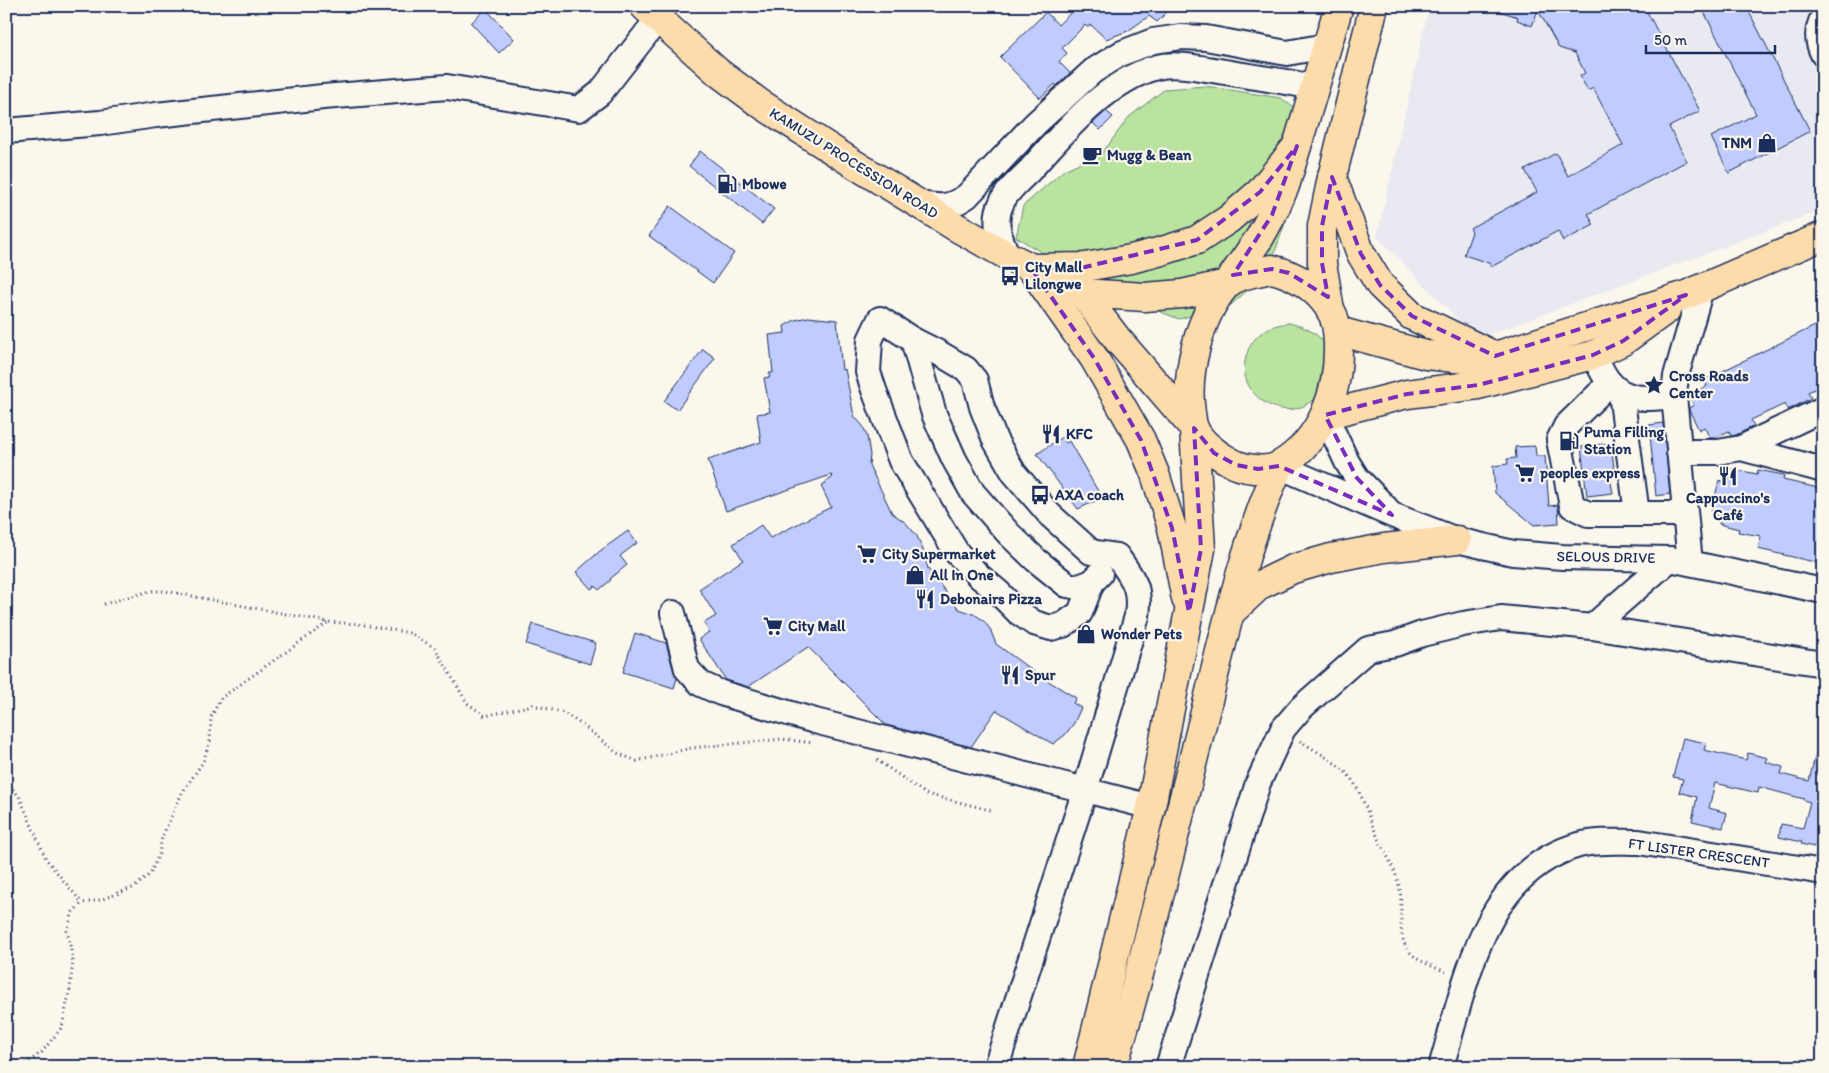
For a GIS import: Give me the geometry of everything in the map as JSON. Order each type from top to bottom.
[{"type":"main road","points":[[1087,1067],[1151,807],[1201,549],[1194,428],[1189,396],[1192,362],[1200,330],[1260,237],[1285,186],[1338,6]]},
{"type":"main road","points":[[1113,1067],[1137,985],[1230,613],[1264,498],[1278,466],[1300,449],[1314,434],[1325,415],[1335,389],[1338,374],[1334,320],[1322,264],[1322,226],[1332,177],[1374,6]]},
{"type":"main road","name":"KAMUZU PROCESSION ROAD","points":[[655,11],[719,73],[758,102],[919,204],[1020,262],[1082,293]]},
{"type":"main road","points":[[1020,262],[1085,267],[1146,255],[1197,240],[1228,219],[1260,192],[1297,146]]},
{"type":"main road","points":[[1332,177],[1361,254],[1380,285],[1412,316],[1495,356]]},
{"type":"main road","points":[[1082,293],[1145,297],[1182,294],[1228,284],[1255,272],[1272,269],[1289,273],[1308,285],[1334,320],[1426,355],[1465,359],[1495,356],[1693,292],[1823,236]]},
{"type":"main road","points":[[1020,262],[1094,358],[1141,440],[1155,474],[1172,528],[1188,612]]},
{"type":"main road","points":[[1325,415],[1407,394],[1478,385],[1593,355],[1624,341],[1693,292]]},
{"type":"main road","points":[[1082,293],[1118,340],[1214,453],[1236,465],[1258,469],[1278,466]]},
{"type":"main road","points":[[1230,613],[1260,585],[1293,569],[1331,558],[1384,548],[1457,540]]},
{"type":"street","points":[[6,131],[100,123],[323,97],[447,87],[579,109],[600,93],[655,11]]},
{"type":"street","points":[[1823,16],[1817,31],[1819,47],[1823,54]]},
{"type":"street","points":[[919,204],[943,207],[956,204],[967,196],[1035,124],[1093,71],[1122,53],[1154,41],[1181,36],[1206,38],[1287,53],[1326,46]]},
{"type":"street","points":[[1020,262],[1000,240],[997,223],[1002,202],[1042,155],[1090,107],[1121,83],[1158,67],[1179,66],[1216,70],[1314,87]]},
{"type":"street","points":[[1592,627],[1680,561],[1685,514],[1674,396],[1676,376],[1693,292]]},
{"type":"street","points":[[996,1067],[1086,790],[1137,616],[1139,599],[1133,579],[1117,556],[1091,552],[1050,515],[1014,473],[994,440],[975,380],[966,369],[913,340],[880,319],[870,340],[868,372],[901,461],[957,553],[978,576],[1018,612],[1034,623],[1051,628],[1063,625],[1080,613],[1092,582],[1117,556]]},
{"type":"street","points":[[913,340],[934,414],[954,459],[973,493],[1009,534],[1036,560],[1067,584],[1079,587],[1092,582]]},
{"type":"street","points":[[1593,355],[1616,388],[1637,514]]},
{"type":"street","points":[[1616,388],[1635,398],[1674,396]]},
{"type":"street","points":[[1616,388],[1566,426],[1559,440],[1572,506],[1588,514],[1685,514]]},
{"type":"street","points":[[1679,452],[1718,452],[1741,448],[1823,409]]},
{"type":"street","name":"SELOUS DRIVE","points":[[1325,415],[1347,462],[1358,478],[1392,515]]},
{"type":"street","points":[[1741,448],[1823,470]]},
{"type":"street","name":"SELOUS DRIVE","points":[[1278,466],[1392,515],[1457,540],[1513,553],[1562,557],[1680,561],[1823,591]]},
{"type":"street","points":[[673,613],[687,669],[701,684],[715,690],[815,721],[1151,807]]},
{"type":"street","points":[[1168,1067],[1258,783],[1283,729],[1301,708],[1368,649],[1395,644],[1422,634],[1455,626],[1501,618],[1592,627],[1823,664]]},
{"type":"street","name":"FT LISTER CRESCENT","points":[[1441,1067],[1466,981],[1484,931],[1496,908],[1508,893],[1526,873],[1550,856],[1580,845],[1639,842],[1823,872]]},
{"type":"path","points":[[104,604],[150,591],[165,591],[328,622],[358,624],[410,633],[435,648],[467,703],[485,716],[533,704],[564,713],[585,727],[616,753],[637,761],[691,748],[782,740],[817,744]]},
{"type":"path","points":[[21,1067],[42,1052],[62,1027],[70,989],[73,959],[67,931],[73,912],[82,904],[135,888],[150,874],[166,828],[182,793],[203,762],[210,741],[211,717],[221,698],[328,622]]},
{"type":"path","points":[[1283,729],[1344,770],[1354,785],[1396,872],[1401,899],[1402,934],[1409,952],[1466,981]]},
{"type":"path","points":[[870,758],[879,760],[926,794],[994,811]]},
{"type":"path","points":[[6,782],[19,796],[46,860],[82,904]]},
{"type":"highlighted area","points":[[1297,146],[1272,215],[1233,275],[1272,269],[1289,273],[1328,297],[1322,263],[1322,226],[1332,177],[1361,254],[1380,285],[1412,316],[1495,356],[1686,295],[1623,341],[1593,355],[1478,385],[1407,394],[1325,415],[1357,478],[1392,515],[1279,466],[1258,469],[1236,465],[1214,453],[1194,428],[1201,549],[1189,612],[1172,528],[1141,440],[1094,358],[1031,268],[1085,267],[1197,240],[1260,192]]},
{"type":"shaded area","points":[[1429,6],[1823,6],[1823,207],[1809,215],[1477,339],[1377,237]]},
{"type":"green space","points":[[1205,86],[1281,98],[1312,121],[1301,177],[1268,272],[1231,305],[1179,319],[1106,291],[1016,237],[1023,206],[1064,170],[1103,152],[1129,117],[1165,89]]},
{"type":"green space","points":[[1289,323],[1303,327],[1316,334],[1325,344],[1330,358],[1317,398],[1299,408],[1290,410],[1272,406],[1257,397],[1247,382],[1244,368],[1247,354],[1258,335],[1267,329]]},
{"type":"building","points":[[1078,6],[1173,6],[1157,22],[1149,16],[1128,31],[1106,39],[1091,25],[1087,27],[1085,25],[1062,48],[1067,53],[1059,62],[1070,73],[1057,86],[1055,84],[1040,98],[1000,57],[1046,12],[1058,25]]},
{"type":"building","points":[[1493,6],[1644,6],[1700,111],[1669,127],[1687,161],[1588,214],[1594,225],[1563,241],[1558,231],[1491,267],[1489,263],[1464,255],[1472,232],[1470,228],[1537,192],[1525,170],[1556,153],[1568,176],[1623,145],[1593,88],[1588,91],[1580,76],[1585,73],[1575,53],[1559,48],[1538,10],[1532,26],[1517,20],[1518,17],[1493,9]]},
{"type":"building","points":[[1701,6],[1746,6],[1810,131],[1729,173],[1711,137],[1756,114]]},
{"type":"building","points":[[486,9],[514,39],[499,53],[471,23]]},
{"type":"building","points":[[1106,111],[1113,117],[1100,130],[1093,123]]},
{"type":"building","points":[[700,151],[774,209],[762,224],[689,166]]},
{"type":"building","points":[[670,206],[734,253],[713,283],[649,236]]},
{"type":"building","name":"City Mall","points":[[808,317],[837,320],[842,370],[845,369],[854,416],[863,426],[867,436],[870,455],[869,465],[892,513],[906,523],[917,536],[924,552],[928,569],[959,609],[974,614],[983,620],[990,629],[996,644],[1037,674],[1076,698],[1073,703],[1081,708],[1074,723],[1065,735],[1053,744],[996,710],[971,747],[886,725],[808,647],[748,687],[726,680],[699,639],[709,632],[704,623],[716,616],[699,589],[743,560],[733,544],[761,525],[770,538],[831,507],[821,486],[833,477],[831,475],[726,511],[708,460],[761,442],[757,414],[770,412],[764,378],[770,377],[769,373],[773,373],[769,335],[785,333],[784,326],[795,320]]},
{"type":"building","points":[[1823,322],[1823,385],[1808,392],[1811,398],[1788,410],[1785,404],[1751,420],[1754,426],[1736,435],[1731,436],[1729,431],[1710,438],[1704,427],[1699,430],[1689,410],[1694,405],[1689,395],[1707,386],[1704,380]]},
{"type":"building","points":[[703,349],[715,358],[677,410],[664,401]]},
{"type":"building","points":[[1663,423],[1670,494],[1656,496],[1649,425]]},
{"type":"building","points":[[1062,437],[1066,443],[1069,441],[1102,498],[1078,509],[1037,454]]},
{"type":"building","points":[[1611,443],[1615,477],[1610,478],[1613,493],[1587,496],[1581,447]]},
{"type":"building","points":[[1535,446],[1536,456],[1545,456],[1549,506],[1558,505],[1559,523],[1534,525],[1495,493],[1493,466],[1508,464],[1507,459],[1516,458],[1515,447]]},
{"type":"building","points":[[1732,469],[1757,474],[1758,470],[1784,475],[1783,480],[1823,489],[1823,564],[1758,549],[1761,536],[1738,532],[1739,529],[1719,524],[1721,516],[1711,514],[1719,480],[1728,483]]},
{"type":"building","points":[[628,531],[637,543],[620,556],[627,565],[599,590],[595,586],[591,589],[576,572],[600,551]]},
{"type":"building","points":[[533,624],[596,643],[590,664],[526,644]]},
{"type":"building","points":[[635,633],[666,643],[677,678],[674,688],[623,672]]},
{"type":"building","points":[[1683,738],[1706,743],[1704,750],[1746,760],[1748,753],[1768,758],[1766,762],[1783,767],[1781,774],[1809,781],[1818,745],[1823,745],[1823,807],[1816,831],[1823,834],[1823,846],[1815,844],[1814,847],[1801,844],[1802,842],[1779,837],[1781,824],[1803,828],[1810,802],[1759,787],[1758,793],[1715,783],[1709,808],[1727,813],[1723,828],[1692,821],[1697,797],[1679,792],[1683,779],[1673,777]]},
{"type":"place","name":"TNM","points":[[1767,143]]},
{"type":"place","name":"Mugg & Bean","points":[[1092,155]]},
{"type":"place","name":"Mbowe","points":[[727,184]]},
{"type":"place","name":"City Mall Lilongwe","points":[[1010,276]]},
{"type":"place","name":"Cross Roads Center","points":[[1654,385]]},
{"type":"place","name":"KFC","points":[[1051,434]]},
{"type":"place","name":"Puma Filling Station","points":[[1569,441]]},
{"type":"place","name":"peoples express","points":[[1525,473]]},
{"type":"place","name":"Cappuccino's Café","points":[[1728,476]]},
{"type":"place","name":"AXA coach","points":[[1040,495]]},
{"type":"place","name":"City Supermarket","points":[[867,554]]},
{"type":"place","name":"All In One","points":[[915,575]]},
{"type":"place","name":"Debonairs Pizza","points":[[925,599]]},
{"type":"place","name":"City Mall","points":[[773,626]]},
{"type":"place","name":"Wonder Pets","points":[[1086,634]]},
{"type":"place","name":"Spur","points":[[1010,675]]}]
